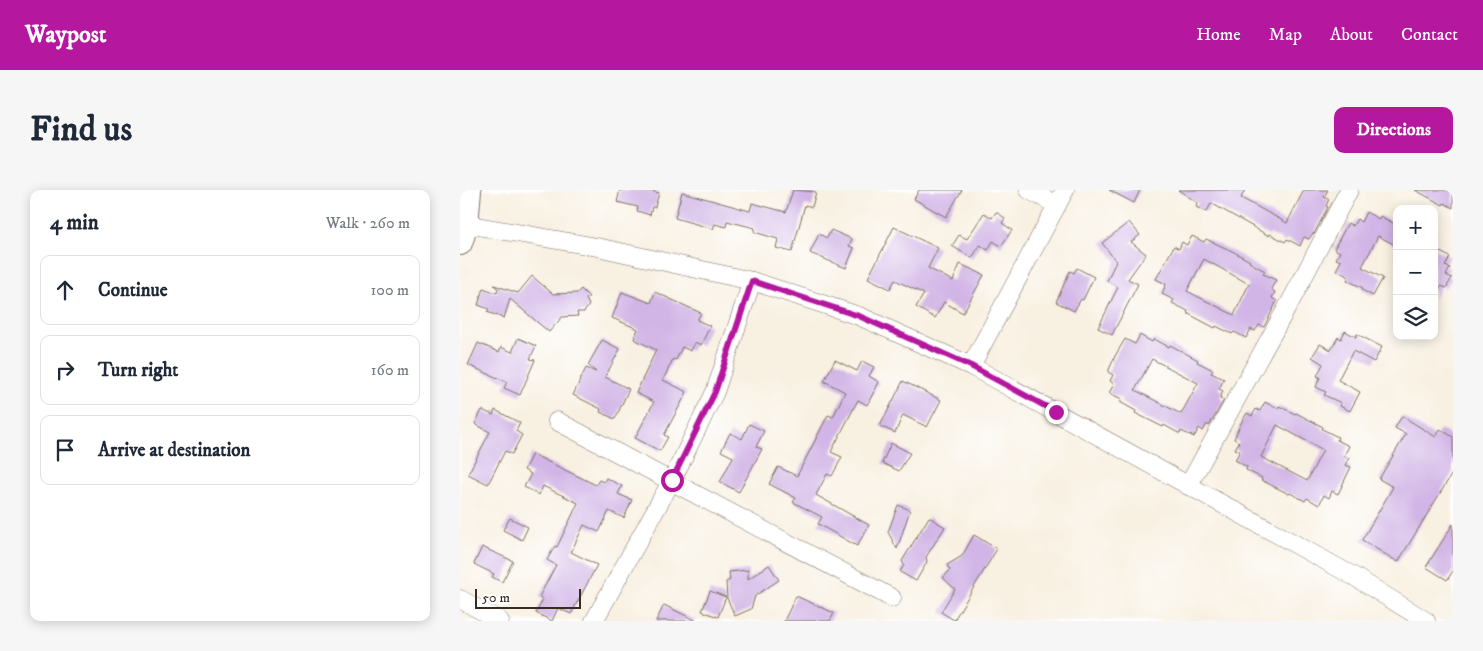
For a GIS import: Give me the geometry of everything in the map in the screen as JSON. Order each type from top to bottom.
[{"type":"street","points":[[469,190],[462,230],[597,247],[752,281],[859,316],[971,366],[1355,577],[1426,621]]},
{"type":"street","points":[[971,366],[1061,197],[1029,190]]},
{"type":"street","points":[[1188,486],[1294,295],[1349,190]]},
{"type":"street","points":[[594,621],[672,480],[715,392],[752,281]]},
{"type":"street","points":[[557,422],[672,480],[892,598]]},
{"type":"street","points":[[460,599],[500,621]]},
{"type":"building","points":[[620,190],[647,190],[659,193],[655,207],[652,207],[650,215],[637,211],[638,207],[617,202]]},
{"type":"building","points":[[793,190],[816,192],[812,207],[805,205],[792,252],[776,248],[778,239],[754,232],[755,228],[727,221],[726,227],[715,224],[713,229],[675,218],[682,192],[750,211],[752,203],[786,212]]},
{"type":"building","points":[[919,190],[962,190],[946,217],[914,199]]},
{"type":"building","points":[[1109,190],[1140,190],[1134,203]]},
{"type":"building","points":[[1178,190],[1245,190],[1241,198],[1287,223],[1304,190],[1328,190],[1324,197],[1329,199],[1326,206],[1328,207],[1314,234],[1309,239],[1304,237],[1300,246],[1287,239],[1285,242],[1270,234],[1269,236],[1211,203],[1207,212],[1196,207],[1198,203]]},
{"type":"building","points":[[1415,190],[1453,190],[1453,208],[1444,203],[1443,205]]},
{"type":"building","points":[[996,212],[1005,218],[1002,223],[1012,230],[1001,246],[993,241],[988,250],[980,245],[972,258],[952,246],[959,235],[967,239],[984,213],[992,218]]},
{"type":"building","points":[[1366,212],[1379,219],[1380,216],[1393,223],[1393,244],[1378,236],[1362,267],[1383,278],[1373,296],[1362,290],[1363,288],[1347,280],[1349,277],[1336,270],[1341,261],[1336,259],[1340,252],[1334,249],[1348,223],[1353,226],[1357,219],[1361,222]]},
{"type":"building","points":[[1129,222],[1140,235],[1131,242],[1146,254],[1128,279],[1138,284],[1112,335],[1098,328],[1118,287],[1107,281],[1116,261],[1102,243]]},
{"type":"building","points":[[894,227],[938,248],[928,268],[953,281],[960,264],[984,275],[963,313],[944,302],[935,318],[916,307],[924,294],[895,280],[890,289],[868,278]]},
{"type":"building","points":[[831,230],[852,239],[849,246],[854,248],[846,268],[810,253],[819,234],[827,238]]},
{"type":"building","points":[[1192,236],[1204,242],[1206,239],[1250,261],[1265,271],[1263,274],[1276,280],[1271,289],[1275,292],[1272,298],[1277,301],[1264,327],[1259,325],[1255,331],[1251,329],[1246,338],[1234,332],[1232,334],[1216,326],[1215,328],[1187,313],[1188,311],[1172,303],[1174,300],[1162,294],[1166,284],[1156,279],[1174,246],[1179,249],[1182,242],[1187,245]],"holes":[[[1204,259],[1249,284],[1234,315],[1187,291]]]},
{"type":"building","points":[[1438,251],[1450,257],[1445,266],[1450,268],[1446,275],[1452,278],[1446,288],[1441,286],[1438,292]]},
{"type":"building","points":[[1077,268],[1094,277],[1083,300],[1081,299],[1074,311],[1056,302],[1070,271],[1074,273]]},
{"type":"building","points":[[532,276],[553,294],[577,293],[581,289],[589,297],[586,299],[589,305],[584,312],[577,312],[578,316],[562,317],[549,332],[510,299],[504,318],[487,312],[489,309],[478,305],[483,288],[497,293],[498,289],[494,285],[518,293]]},
{"type":"building","points":[[622,292],[651,303],[655,292],[701,313],[697,320],[710,326],[701,345],[695,342],[691,351],[682,347],[676,360],[673,359],[663,380],[687,392],[664,435],[668,437],[660,451],[635,438],[654,402],[636,393],[656,350],[634,339],[638,329],[612,318]]},
{"type":"building","points":[[1345,331],[1356,337],[1357,334],[1382,347],[1374,362],[1353,351],[1338,380],[1360,392],[1350,411],[1340,406],[1341,403],[1324,395],[1326,392],[1316,387],[1320,377],[1317,376],[1323,364],[1312,357],[1320,344],[1331,350],[1338,337],[1341,339]]},
{"type":"building","points":[[1140,335],[1152,342],[1154,339],[1169,347],[1170,345],[1198,360],[1197,362],[1213,370],[1211,373],[1224,379],[1219,389],[1223,391],[1220,398],[1224,400],[1209,426],[1207,424],[1203,431],[1199,428],[1194,437],[1181,431],[1180,434],[1135,413],[1136,411],[1120,402],[1122,399],[1109,393],[1114,384],[1110,381],[1113,375],[1108,372],[1115,356],[1125,339],[1135,344]],"holes":[[[1152,359],[1198,383],[1181,414],[1135,390]]]},
{"type":"building","points":[[518,338],[536,346],[530,359],[535,360],[520,395],[504,388],[507,382],[468,365],[478,343],[499,352],[501,347],[512,352]]},
{"type":"building","points":[[602,340],[620,349],[605,377],[629,389],[615,419],[600,412],[601,409],[573,395],[586,368],[596,372],[588,365]]},
{"type":"building","points":[[835,360],[857,371],[862,361],[874,367],[869,376],[879,382],[867,405],[858,400],[831,452],[842,457],[832,476],[827,474],[816,495],[869,525],[857,546],[818,524],[822,517],[793,502],[796,498],[769,484],[778,467],[797,476],[828,415],[833,417],[845,392],[824,381]]},
{"type":"building","points":[[903,381],[941,400],[927,427],[903,415],[895,433],[880,426]]},
{"type":"building","points":[[1265,402],[1278,409],[1279,406],[1323,427],[1322,429],[1338,437],[1337,440],[1349,446],[1344,456],[1349,458],[1345,465],[1351,467],[1338,494],[1332,491],[1329,498],[1324,495],[1319,505],[1307,498],[1305,501],[1261,480],[1262,478],[1246,470],[1247,467],[1235,460],[1240,451],[1235,449],[1239,442],[1234,439],[1241,423],[1247,413],[1252,416],[1256,409],[1260,411]],"holes":[[[1277,425],[1323,450],[1307,481],[1261,457]]]},
{"type":"building","points":[[482,410],[493,415],[495,410],[520,423],[516,431],[522,435],[512,454],[505,451],[488,484],[468,474],[490,432],[475,424]]},
{"type":"building","points":[[1402,416],[1436,437],[1440,429],[1453,437],[1453,472],[1398,562],[1362,540],[1393,487],[1379,479],[1406,434],[1395,428]]},
{"type":"building","points":[[749,424],[764,431],[756,447],[762,449],[739,492],[720,482],[733,457],[721,451],[730,433],[742,439]]},
{"type":"building","points":[[891,443],[910,453],[899,471],[882,463]]},
{"type":"building","points":[[532,454],[596,485],[599,480],[604,482],[606,478],[622,486],[618,494],[632,500],[624,518],[609,511],[599,532],[584,525],[571,552],[597,565],[571,614],[558,608],[552,621],[536,613],[543,599],[539,597],[556,565],[547,560],[555,546],[557,547],[578,503],[543,486],[539,495],[524,487],[531,474],[524,470]]},
{"type":"building","points":[[898,505],[910,510],[897,549],[888,532]]},
{"type":"building","points":[[929,517],[945,527],[926,557],[927,562],[916,581],[900,572],[904,565],[902,561]]},
{"type":"building","points":[[510,518],[528,527],[522,540],[503,530]]},
{"type":"building","points":[[1453,524],[1453,571],[1447,580],[1426,567]]},
{"type":"building","points":[[974,535],[997,549],[954,620],[941,612],[955,589],[943,578],[950,570],[947,565],[962,556]]},
{"type":"building","points":[[482,547],[513,561],[502,582],[492,577],[494,574],[474,564]]},
{"type":"building","points":[[769,565],[779,580],[755,596],[751,609],[735,616],[727,598],[726,582],[730,580],[729,572],[748,570],[748,579]]},
{"type":"building","points":[[710,591],[726,597],[718,617],[702,611]]},
{"type":"building","points":[[796,596],[834,613],[830,621],[784,621]]},
{"type":"building","points":[[664,605],[697,621],[656,621]]},
{"type":"route","points":[[672,480],[715,392],[752,281],[859,316],[971,366],[1056,412]]}]
